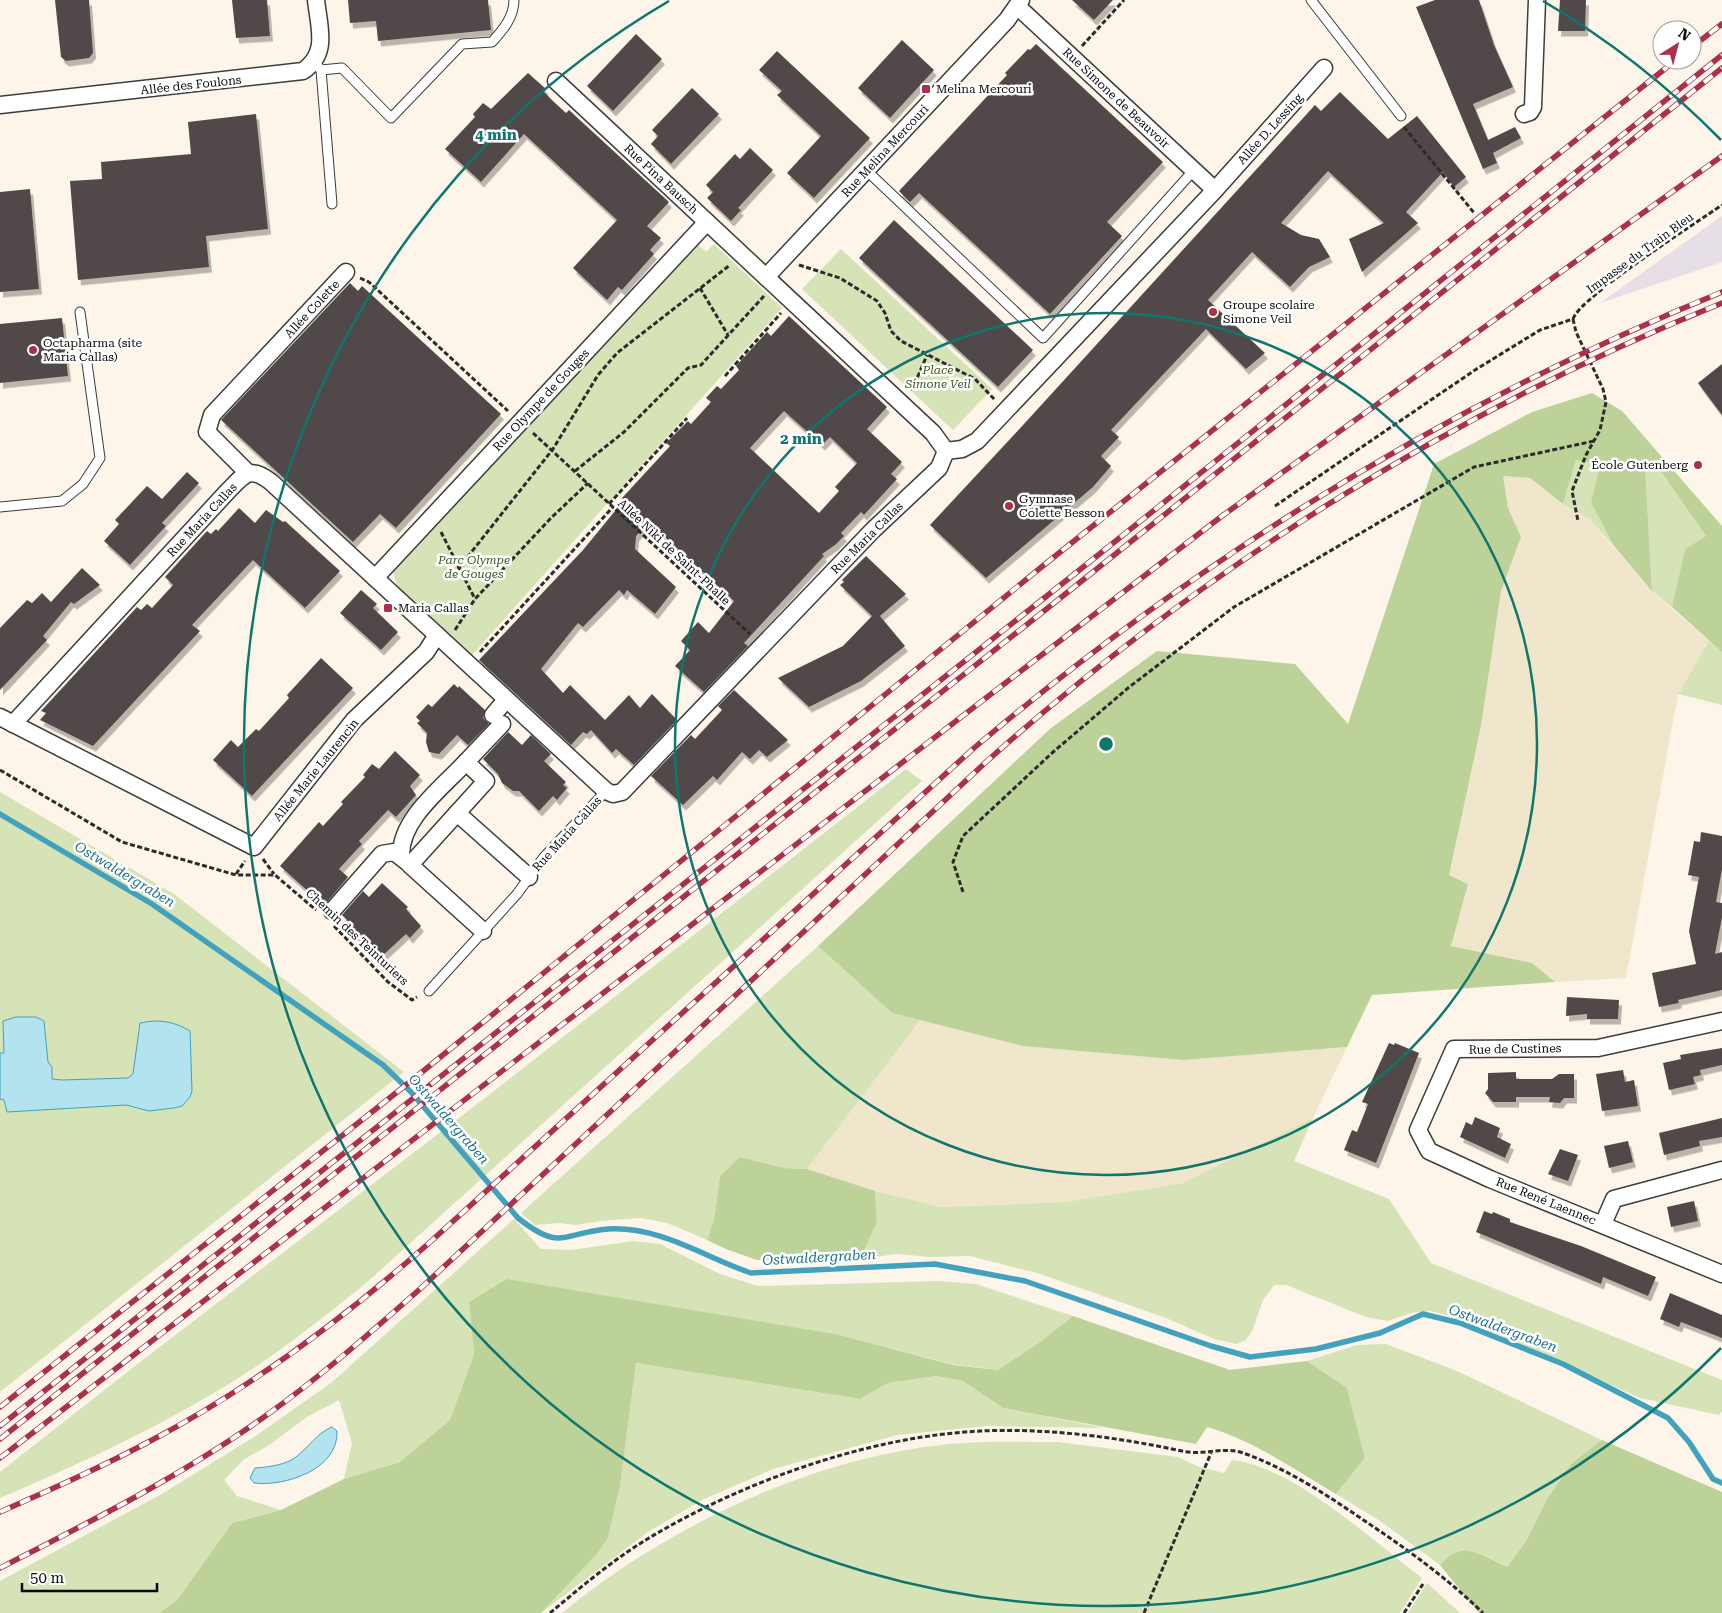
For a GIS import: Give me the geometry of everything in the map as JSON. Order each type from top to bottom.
[{"type":"street","points":[[316,0],[321,47],[318,67]]},
{"type":"street","points":[[1524,114],[1530,112],[1533,107],[1537,0]]},
{"type":"street","name":"Rue Simone de Beauvoir","points":[[1019,3],[1071,57],[1215,190]]},
{"type":"street","name":"Rue Melina Mercouri","points":[[770,281],[787,254],[1019,3]]},
{"type":"street","name":"Allée des Foulons","points":[[0,104],[288,74],[318,67]]},
{"type":"street","name":"Allée D. Lessing","points":[[946,451],[962,449],[977,441],[1215,190],[1324,68]]},
{"type":"street","name":"Rue Pina Bausch","points":[[556,81],[770,281]]},
{"type":"street","name":"Rue Olympe de Gouges","points":[[375,578],[707,222]]},
{"type":"street","name":"Allée Colette","points":[[248,473],[207,432],[212,415],[346,272]]},
{"type":"street","points":[[770,281],[933,432],[946,451]]},
{"type":"street","name":"Rue Maria Callas","points":[[6,720],[220,499],[248,473],[262,475],[271,482],[606,791],[613,794],[622,792],[873,530],[939,468],[946,451]]},
{"type":"street","name":"Allée Marie Laurencin","points":[[6,720],[254,847],[354,720],[426,652],[437,635]]},
{"type":"street","points":[[406,861],[401,844],[405,834],[425,806],[466,762],[498,720],[506,700]]},
{"type":"street","points":[[406,861],[451,819],[486,780],[466,762]]},
{"type":"street","name":"Rue Maria Callas","points":[[425,806],[451,819],[529,877]]},
{"type":"street","points":[[327,915],[382,854],[394,852],[484,930]]},
{"type":"street","name":"Rue de Custines","points":[[1490,1179],[1429,1151],[1418,1130],[1454,1049],[1598,1048],[1722,1020]]},
{"type":"street","name":"Rue René Laennec","points":[[1603,1224],[1614,1199],[1722,1170]]},
{"type":"street","name":"Rue René Laennec","points":[[1490,1179],[1722,1274]]},
{"type":"lane","points":[[332,204],[318,67],[342,68],[391,118],[462,44],[492,42],[503,30],[514,10],[514,0]]},
{"type":"lane","points":[[1311,0],[1401,116]]},
{"type":"lane","points":[[866,170],[1043,338],[1194,170]]},
{"type":"lane","points":[[0,507],[62,500],[84,484],[100,458],[80,312]]},
{"type":"lane","name":"Rue Maria Callas","points":[[429,991],[484,930],[529,877],[544,856],[606,791]]},
{"type":"path","points":[[1071,57],[1124,0]]},
{"type":"path","points":[[1401,116],[1404,128],[1475,214]]},
{"type":"path","name":"Impasse du Train Bleu","points":[[1573,319],[1580,308],[1619,276],[1722,205]]},
{"type":"path","points":[[787,254],[801,266],[840,278],[877,301],[885,313],[891,331],[901,341],[975,380],[1005,411]]},
{"type":"path","points":[[458,569],[553,449],[598,375],[617,353],[742,255]]},
{"type":"path","name":"Allée Colette","points":[[346,272],[369,282],[520,422],[553,449]]},
{"type":"path","points":[[575,470],[624,432],[688,368],[701,365],[728,335],[770,281]]},
{"type":"path","points":[[700,288],[728,335]]},
{"type":"path","points":[[725,376],[792,301]]},
{"type":"path","points":[[1275,506],[1474,370],[1540,330],[1573,319],[1576,332],[1603,389],[1606,402],[1600,430],[1572,491],[1578,521]]},
{"type":"path","points":[[899,401],[915,383],[927,355]]},
{"type":"path","points":[[609,504],[687,418]]},
{"type":"path","points":[[962,892],[952,862],[963,836],[1121,694],[1234,607],[1474,467],[1594,441]]},
{"type":"path","name":"Allée Niki de Saint-Phalle","points":[[553,449],[609,504],[762,645]]},
{"type":"path","points":[[437,635],[453,634],[475,599],[551,518],[588,483]]},
{"type":"path","points":[[469,665],[613,507]]},
{"type":"path","points":[[434,515],[458,569],[475,599]]},
{"type":"path","name":"Chemin des Teinturiers","points":[[0,770],[122,842],[236,875],[274,875],[327,915],[388,982],[412,1000],[429,991]]},
{"type":"path","points":[[550,1613],[647,1539],[707,1507],[798,1470],[882,1446],[953,1434],[1020,1431],[1047,1431],[1142,1443],[1191,1453],[1234,1450],[1246,1454],[1272,1465],[1315,1488],[1429,1565],[1451,1582],[1483,1613]]},
{"type":"path","points":[[1144,1613],[1211,1452]]},
{"type":"path","points":[[1404,1613],[1423,1584]]},
{"type":"shaded area","points":[[1722,216],[1722,262],[1600,303]]},
{"type":"shaded area","points":[[1502,476],[1530,478],[1563,504],[1589,519],[1652,591],[1709,641],[1678,694],[1626,978],[1555,982],[1532,963],[1451,946],[1468,884],[1449,875],[1481,726],[1501,591],[1521,537],[1508,508]]},
{"type":"shaded area","points":[[920,1020],[1023,1046],[1183,1060],[1347,1047],[1313,1118],[1254,1150],[1183,1183],[1065,1202],[939,1207],[875,1191],[807,1169]]},
{"type":"green space","name":"Parc Olympe de Gouges","points":[[696,243],[706,252],[714,244],[782,308],[472,655],[397,586],[393,571]]},
{"type":"green space","name":"Place Simone Veil","points":[[841,249],[992,389],[953,430],[802,289]]},
{"type":"green space","points":[[1592,393],[1622,411],[1722,526],[1722,652],[1672,607],[1685,549],[1706,536],[1662,473],[1645,465],[1652,591],[1613,545],[1591,502],[1600,464],[1576,460],[1563,504],[1530,478],[1503,476],[1508,508],[1521,537],[1501,591],[1481,726],[1449,875],[1468,884],[1451,946],[1532,963],[1555,982],[1372,995],[1347,1047],[1183,1060],[1023,1046],[892,1013],[818,946],[1051,728],[1157,651],[1295,664],[1348,724],[1434,464],[1532,412]]},
{"type":"green space","points":[[1576,460],[1600,464],[1591,502],[1613,545],[1589,519],[1563,504]]},
{"type":"green space","points":[[1645,464],[1662,473],[1706,536],[1685,549],[1672,607],[1652,591]]},
{"type":"green space","points":[[1709,641],[1722,652],[1722,705],[1678,694]]},
{"type":"green space","points":[[906,769],[922,781],[365,1284],[272,1355],[211,1395],[122,1442],[0,1498],[0,1472],[140,1362],[485,1098]]},
{"type":"green space","points":[[0,792],[174,894],[404,1072],[0,1392]]},
{"type":"green space","points":[[818,946],[892,1013],[920,1020],[807,1169],[784,1168],[740,1157],[720,1176],[714,1220],[707,1240],[667,1223],[641,1218],[576,1225],[560,1223],[535,1225],[521,1213]]},
{"type":"green space","points":[[1313,1118],[1294,1161],[1389,1199],[1431,1263],[1722,1380],[1722,1411],[1719,1415],[1640,1398],[1499,1335],[1445,1315],[1430,1311],[1411,1313],[1388,1321],[1366,1317],[1286,1285],[1274,1285],[1263,1300],[1253,1329],[1246,1340],[1236,1344],[1214,1339],[1166,1318],[1037,1273],[970,1256],[929,1257],[897,1254],[860,1259],[877,1222],[875,1191],[940,1207],[1065,1202],[1183,1183]]},
{"type":"green space","points":[[740,1157],[784,1168],[807,1169],[875,1191],[877,1222],[860,1259],[757,1260],[707,1240],[714,1220],[720,1176]]},
{"type":"green space","points":[[514,1219],[541,1249],[571,1250],[633,1241],[660,1244],[720,1274],[758,1286],[939,1281],[976,1284],[1073,1316],[1040,1342],[999,1370],[951,1364],[840,1335],[469,1304],[474,1354],[450,1420],[400,1462],[344,1479],[352,1443],[339,1400],[307,1417],[269,1445],[243,1460],[224,1480],[237,1496],[281,1510],[232,1523],[178,1599],[159,1613],[0,1613],[0,1581],[160,1495],[254,1437],[331,1383]]},
{"type":"green space","points":[[507,1279],[840,1335],[953,1365],[998,1370],[1040,1342],[1073,1316],[1230,1370],[1307,1361],[1347,1388],[1365,1458],[1336,1494],[1257,1448],[1207,1427],[1196,1444],[1003,1408],[963,1381],[936,1376],[888,1383],[860,1399],[636,1363],[620,1486],[608,1538],[597,1554],[541,1613],[159,1613],[178,1599],[232,1523],[281,1510],[344,1479],[400,1462],[450,1420],[474,1354],[469,1302]]},
{"type":"green space","points":[[1386,1344],[1457,1371],[1602,1440],[1572,1463],[1547,1499],[1526,1541],[1507,1567],[1480,1554],[1464,1551],[1448,1557],[1440,1565],[1380,1521],[1336,1494],[1365,1458],[1347,1388],[1307,1361],[1357,1345]]},
{"type":"green space","points":[[636,1363],[860,1399],[888,1383],[936,1376],[963,1381],[1003,1408],[1104,1428],[987,1426],[897,1435],[773,1469],[702,1500],[648,1532],[541,1613],[597,1554],[608,1538],[620,1486]]},
{"type":"green space","points":[[1602,1440],[1722,1492],[1722,1613],[1479,1613],[1440,1565],[1457,1552],[1465,1551],[1480,1554],[1507,1567],[1526,1541],[1547,1499],[1572,1463]]},
{"type":"green space","points":[[974,1442],[1057,1442],[1178,1457],[1199,1467],[1224,1473],[1232,1460],[1256,1466],[1281,1476],[1332,1508],[1422,1578],[1400,1613],[562,1613],[604,1581],[650,1550],[750,1498],[802,1478],[855,1461],[909,1450]]},
{"type":"green space","points":[[1427,1583],[1460,1613],[1408,1613]]},
{"type":"water","points":[[16,1017],[36,1017],[44,1021],[48,1062],[52,1067],[52,1079],[62,1080],[128,1078],[133,1074],[140,1023],[166,1022],[184,1028],[190,1031],[192,1091],[190,1097],[182,1106],[149,1111],[126,1105],[7,1112],[4,1100],[0,1099],[0,1053],[4,1053],[3,1021]]},
{"type":"water","points":[[332,1427],[337,1431],[335,1444],[329,1456],[308,1473],[280,1482],[254,1483],[250,1478],[255,1468],[277,1465],[292,1460],[313,1440]]},
{"type":"building","points":[[55,0],[89,0],[93,53],[89,58],[66,61],[61,57]]},
{"type":"building","points":[[232,0],[267,0],[270,36],[236,38]]},
{"type":"building","points":[[348,0],[488,0],[491,30],[378,41],[376,21],[350,23]]},
{"type":"building","points":[[1072,0],[1113,0],[1094,20]]},
{"type":"building","points":[[1435,0],[1479,0],[1494,45],[1513,87],[1473,104],[1488,140],[1515,127],[1521,138],[1493,153],[1497,163],[1483,169],[1416,7]]},
{"type":"building","points":[[1560,0],[1586,0],[1585,31],[1558,31]]},
{"type":"building","points":[[636,34],[662,59],[613,111],[587,86]]},
{"type":"building","points":[[902,40],[934,70],[890,118],[858,88]]},
{"type":"building","points":[[1036,44],[1163,162],[1107,222],[1122,236],[1050,314],[919,193],[910,202],[899,191],[1007,75],[1005,73],[1028,49],[1030,50]]},
{"type":"building","points":[[777,51],[870,138],[814,198],[787,173],[821,136],[777,95],[782,91],[759,70]]},
{"type":"building","points":[[528,73],[546,89],[544,92],[566,113],[569,110],[669,202],[647,226],[661,238],[650,250],[654,254],[622,290],[618,287],[607,300],[573,268],[617,220],[524,134],[481,182],[445,149],[475,117],[473,114],[483,103],[491,109]]},
{"type":"building","points":[[692,88],[719,114],[671,164],[651,144],[658,136],[652,130]]},
{"type":"building","name":"Groupe scolaire Simone Veil","points":[[1340,92],[1388,139],[1417,116],[1466,177],[1454,187],[1443,172],[1406,212],[1418,223],[1362,272],[1349,239],[1384,223],[1328,171],[1281,223],[1301,235],[1319,239],[1330,257],[1309,267],[1290,287],[1252,252],[1208,300],[1265,353],[1246,369],[1206,329],[1111,430],[1119,437],[1101,456],[1111,466],[1093,487],[986,578],[930,525],[1315,105],[1321,111]]},
{"type":"building","points":[[256,114],[268,229],[206,236],[209,267],[78,280],[70,181],[102,179],[101,162],[191,154],[188,122]]},
{"type":"building","points":[[750,148],[773,170],[738,208],[741,210],[731,221],[707,198],[713,192],[706,185],[735,154],[740,159]]},
{"type":"building","points":[[30,189],[39,289],[0,292],[0,192]]},
{"type":"building","points":[[894,220],[1033,350],[998,387],[859,258]]},
{"type":"building","points":[[350,283],[358,291],[362,286],[501,414],[396,528],[380,514],[353,542],[221,420]]},
{"type":"building","points":[[789,316],[887,407],[867,429],[902,462],[891,474],[897,479],[864,515],[861,512],[841,533],[844,536],[822,554],[824,556],[744,643],[748,646],[704,692],[675,666],[690,650],[681,641],[698,622],[709,633],[734,601],[649,522],[636,536],[635,549],[676,587],[655,614],[627,590],[624,595],[619,590],[583,627],[578,623],[541,669],[563,693],[570,685],[605,720],[629,695],[640,708],[652,694],[677,720],[634,765],[616,749],[612,753],[591,730],[587,734],[583,732],[571,745],[479,660],[583,550],[624,500],[622,498],[670,446],[666,443],[688,421],[691,424],[711,402],[706,398],[717,386],[721,389],[739,370],[736,366],[767,332],[771,336]],"holes":[[[784,411],[822,445],[830,437],[857,463],[835,487],[839,491],[819,513],[750,448]]]},
{"type":"building","name":"Octapharma (site Maria Callas)","points":[[62,318],[68,376],[0,383],[0,324]]},
{"type":"building","points":[[1722,364],[1722,415],[1698,383]]},
{"type":"building","points":[[187,472],[199,483],[162,523],[166,526],[130,565],[104,541],[119,524],[115,520],[147,486],[162,499]]},
{"type":"building","points":[[239,508],[255,523],[266,510],[283,522],[285,521],[340,571],[305,608],[253,560],[192,625],[200,631],[93,746],[40,720],[46,713],[41,711],[137,607],[141,610],[147,604],[152,608],[173,585],[165,577],[207,531],[211,534],[216,529],[218,531]]},
{"type":"building","points":[[866,556],[906,594],[880,616],[905,646],[861,681],[809,707],[778,678],[843,646],[872,616],[840,585],[844,582],[842,580]]},
{"type":"building","points":[[82,568],[100,585],[74,604],[71,602],[43,636],[47,640],[0,690],[0,628],[27,600],[32,603],[42,593],[51,602]]},
{"type":"building","points":[[361,590],[377,604],[373,608],[398,632],[381,650],[340,613]]},
{"type":"building","points":[[321,658],[353,688],[252,796],[213,760],[231,740],[238,747],[256,729],[259,731],[289,698],[287,695]]},
{"type":"building","points":[[454,684],[458,688],[459,686],[485,710],[483,718],[489,724],[468,745],[457,735],[439,754],[429,752],[426,742],[427,733],[417,723],[420,721],[416,717],[428,704],[432,707]]},
{"type":"building","points":[[734,690],[788,740],[767,757],[759,750],[750,759],[742,752],[717,780],[713,776],[683,805],[651,776],[691,735],[695,739],[722,710],[718,706]]},
{"type":"building","points":[[508,732],[522,745],[531,735],[551,754],[544,761],[566,782],[563,785],[567,788],[557,800],[553,796],[539,811],[519,791],[513,791],[502,783],[498,774],[483,759]]},
{"type":"building","points":[[395,751],[420,775],[410,786],[416,795],[396,817],[388,810],[359,841],[362,844],[339,869],[348,877],[327,902],[324,899],[321,903],[280,866],[319,822],[323,826],[343,804],[341,802],[365,777],[363,775],[372,764],[379,769]]},
{"type":"building","points":[[1701,832],[1722,836],[1722,869],[1716,902],[1722,903],[1722,917],[1715,954],[1722,952],[1722,990],[1678,1000],[1679,1003],[1659,1007],[1652,973],[1696,964],[1689,931],[1699,877],[1688,875],[1694,841],[1700,842]]},
{"type":"building","points":[[382,883],[408,907],[406,909],[421,926],[410,938],[406,934],[380,958],[348,929],[352,925],[342,915],[363,891],[369,897]]},
{"type":"building","points":[[1567,997],[1619,1000],[1618,1019],[1587,1019],[1587,1014],[1566,1016]]},
{"type":"building","points":[[1389,1043],[1394,1045],[1395,1043],[1419,1053],[1376,1163],[1344,1150],[1352,1130],[1357,1132],[1368,1104],[1362,1102]]},
{"type":"building","points":[[1722,1048],[1722,1065],[1700,1070],[1701,1075],[1693,1077],[1695,1084],[1669,1090],[1663,1063],[1681,1059],[1680,1055]]},
{"type":"building","points":[[1623,1070],[1625,1082],[1634,1080],[1638,1106],[1602,1111],[1596,1074]]},
{"type":"building","points":[[1516,1072],[1516,1079],[1552,1079],[1559,1074],[1574,1074],[1574,1098],[1564,1098],[1560,1103],[1549,1102],[1550,1097],[1516,1097],[1516,1102],[1493,1102],[1485,1093],[1488,1089],[1488,1073]]},
{"type":"building","points":[[1475,1117],[1500,1128],[1497,1137],[1511,1144],[1505,1158],[1460,1137],[1466,1122],[1472,1125]]},
{"type":"building","points":[[1722,1118],[1722,1137],[1699,1141],[1700,1146],[1664,1155],[1659,1133]]},
{"type":"building","points":[[1628,1141],[1633,1162],[1609,1168],[1604,1146]]},
{"type":"building","points":[[1560,1149],[1578,1155],[1568,1181],[1548,1174]]},
{"type":"building","points":[[1694,1201],[1698,1221],[1671,1227],[1667,1207]]},
{"type":"building","points":[[1484,1211],[1492,1214],[1493,1212],[1510,1219],[1510,1222],[1581,1246],[1656,1277],[1648,1296],[1603,1277],[1601,1284],[1476,1232]]},
{"type":"building","points":[[1670,1293],[1722,1315],[1722,1338],[1681,1322],[1679,1327],[1660,1319]]},
{"type":"waterway","name":"Ostwaldergraben","points":[[0,814],[152,904],[383,1065],[411,1092],[518,1218],[544,1235],[562,1238],[608,1229],[646,1232],[664,1237],[751,1273],[935,1264],[1025,1281],[1211,1346],[1250,1357],[1316,1349],[1380,1333],[1423,1314],[1460,1323],[1563,1364],[1668,1418],[1689,1442],[1713,1479],[1722,1483]]},
{"type":"railway","points":[[1702,39],[1722,24]]},
{"type":"railway","points":[[0,1426],[1077,572],[1722,55]]},
{"type":"railway","points":[[0,1439],[1083,580],[1722,68]]},
{"type":"railway","points":[[0,1407],[411,1081],[1044,565],[1663,70]]},
{"type":"railway","points":[[0,1458],[1222,516],[1722,156]]},
{"type":"railway","points":[[0,1512],[116,1459],[191,1418],[262,1374],[331,1324],[428,1244],[974,748],[1060,678],[1147,612],[1238,549],[1330,490],[1425,435],[1522,383],[1621,336],[1722,292]]},
{"type":"railway","points":[[0,1568],[168,1479],[233,1439],[324,1371],[420,1289],[986,762],[1069,691],[1155,624],[1243,560],[1334,501],[1428,445],[1524,393],[1622,346],[1722,303]]},
{"type":"place","name":"Melina Mercouri","points":[[926,89]]},
{"type":"place","name":"Groupe scolaire Simone Veil","points":[[1213,312]]},
{"type":"place","name":"Octapharma (site Maria Callas)","points":[[33,350]]},
{"type":"place","name":"École Gutenberg","points":[[1698,465]]},
{"type":"place","name":"Gymnase Colette Besson","points":[[1009,506]]},
{"type":"place","name":"Maria Callas","points":[[388,608]]}]
